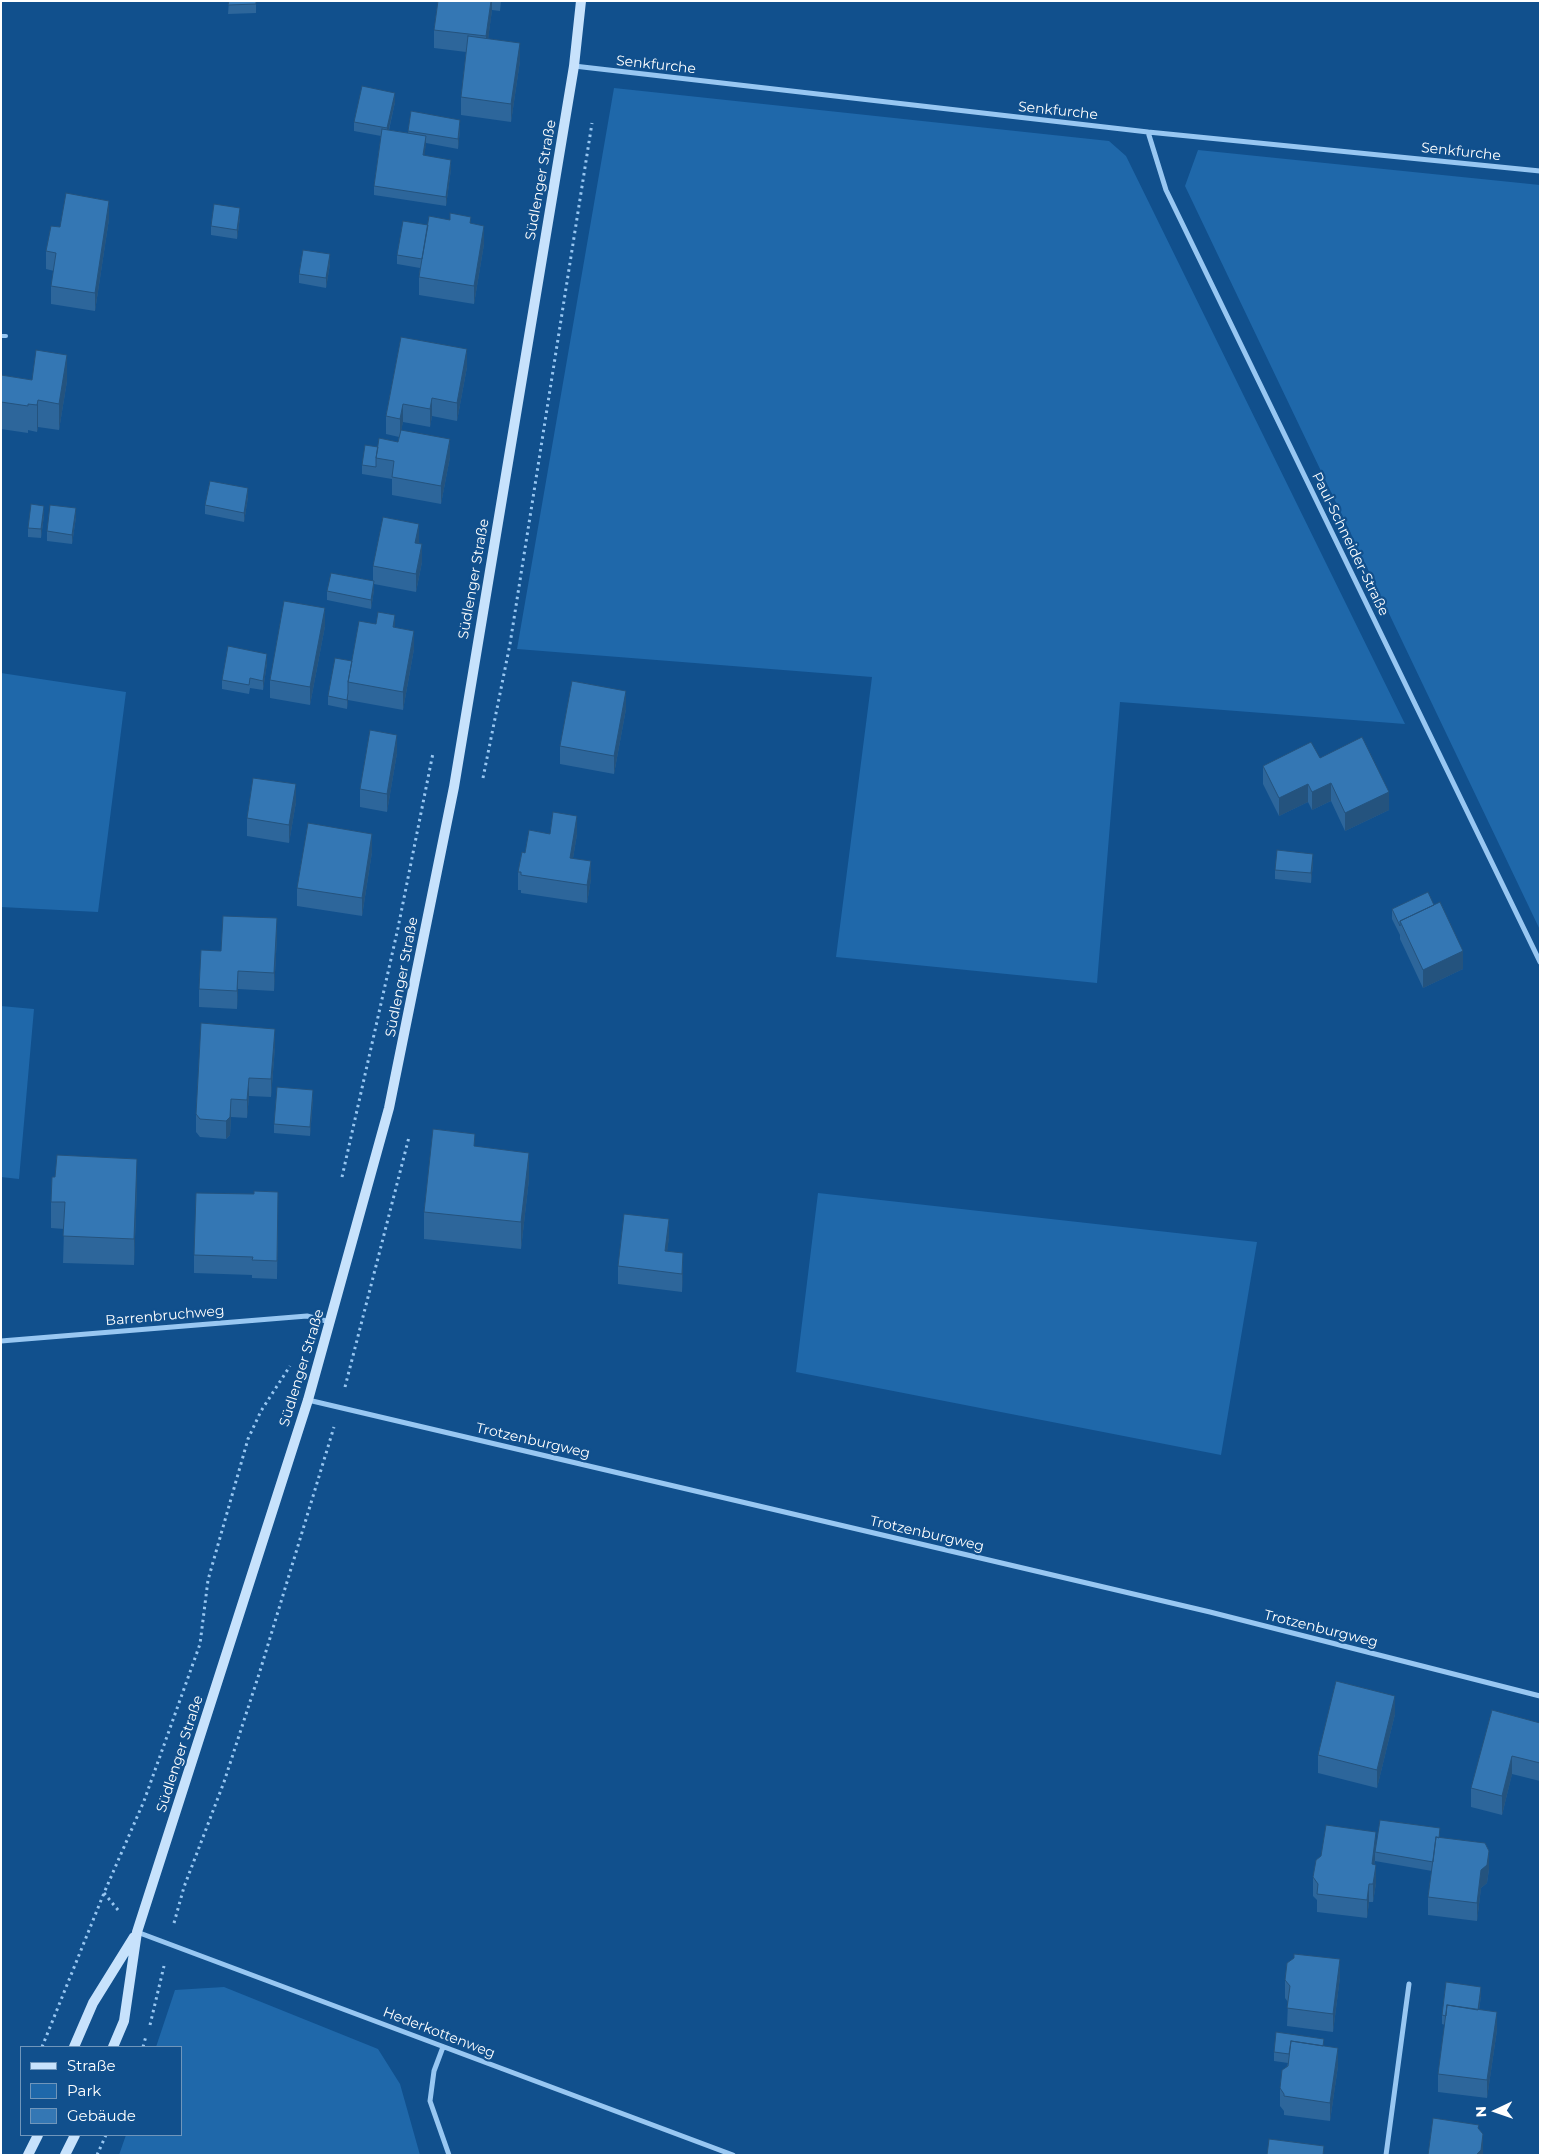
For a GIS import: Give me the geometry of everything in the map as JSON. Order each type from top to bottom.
[{"type":"main road","name":"Südlenger Straße","points":[[112,2046],[124,2021],[137,1932],[308,1400],[389,1108],[454,787],[574,66],[581,1]]},
{"type":"main road","name":"Südlenger Straße","points":[[74,2046],[92,2003],[137,1932]]},
{"type":"main road","points":[[28,2155],[38,2136]]},
{"type":"main road","points":[[64,2155],[74,2136]]},
{"type":"street","name":"Senkfurche","points":[[574,66],[1148,132],[1540,171]]},
{"type":"street","name":"Paul-Schneider-Straße","points":[[1148,132],[1166,190],[1540,962]]},
{"type":"street","name":"Barrenbruchweg","points":[[1,1341],[307,1316],[330,1323]]},
{"type":"street","name":"Trotzenburgweg","points":[[308,1400],[1210,1612],[1540,1696]]},
{"type":"street","name":"Hederkottenweg","points":[[137,1932],[733,2155]]},
{"type":"street","points":[[1386,2155],[1410,1984]]},
{"type":"street","points":[[443,2047],[434,2071],[430,2101],[448,2155]]},
{"type":"path","points":[[340,1185],[398,928],[434,744]]},
{"type":"path","points":[[42,2046],[104,1893],[144,1801],[200,1644],[208,1580],[248,1439],[260,1411],[292,1363]]},
{"type":"path","points":[[143,2046],[156,2007],[169,1944]]},
{"type":"path","points":[[97,2155],[106,2136]]},
{"type":"green space","points":[[614,88],[1109,141],[1126,156],[1405,724],[1120,702],[1097,983],[836,957],[872,677],[517,649]]},
{"type":"green space","points":[[1198,150],[1540,185],[1540,930],[1185,186]]},
{"type":"green space","points":[[1,673],[126,692],[98,912],[1,907]]},
{"type":"green space","points":[[1,1006],[34,1009],[19,1179],[1,1177]]},
{"type":"green space","points":[[818,1193],[1257,1242],[1221,1455],[796,1372]]},
{"type":"green space","points":[[224,1987],[378,2049],[400,2084],[420,2155],[119,2155],[126,2136],[182,2136],[182,2046],[156,2046],[175,1990]]},
{"type":"building","points":[[229,1],[256,1],[256,4],[228,5]]},
{"type":"building","points":[[438,1],[491,1],[486,36],[434,30]]},
{"type":"building","points":[[468,36],[520,43],[511,104],[461,97]]},
{"type":"building","points":[[362,86],[395,93],[387,128],[354,122]]},
{"type":"building","points":[[411,111],[460,120],[458,139],[408,131]]},
{"type":"building","points":[[382,129],[426,136],[423,155],[451,160],[446,197],[374,186]]},
{"type":"building","points":[[66,193],[109,201],[95,293],[51,286],[56,253],[46,251],[51,226],[60,227]]},
{"type":"building","points":[[214,204],[240,208],[237,230],[211,226]]},
{"type":"building","points":[[450,213],[471,217],[470,223],[484,226],[474,286],[419,277],[429,216],[450,220]]},
{"type":"building","points":[[403,221],[428,225],[422,259],[397,255]]},
{"type":"building","points":[[303,250],[330,254],[326,278],[299,274]]},
{"type":"building","points":[[401,337],[467,349],[457,403],[432,398],[430,409],[403,404],[400,419],[386,416]]},
{"type":"building","points":[[36,350],[67,355],[59,404],[38,400],[37,405],[28,404],[28,406],[1,402],[1,375],[32,380]]},
{"type":"building","points":[[401,430],[450,439],[441,486],[392,477],[394,461],[376,458],[379,438],[398,442]]},
{"type":"building","points":[[365,445],[378,447],[376,467],[362,465]]},
{"type":"building","points":[[210,481],[248,488],[244,513],[205,505]]},
{"type":"building","points":[[31,504],[44,506],[41,529],[28,528]]},
{"type":"building","points":[[50,505],[76,508],[72,535],[47,531]]},
{"type":"building","points":[[383,517],[419,524],[415,543],[422,544],[416,574],[373,566]]},
{"type":"building","points":[[331,573],[374,581],[371,600],[327,591]]},
{"type":"building","points":[[284,601],[325,608],[310,687],[270,680]]},
{"type":"building","points":[[378,612],[395,615],[393,627],[414,631],[403,692],[348,682],[359,621],[376,624]]},
{"type":"building","points":[[228,646],[267,654],[263,681],[250,678],[249,685],[222,680]]},
{"type":"building","points":[[335,658],[352,661],[347,700],[328,696]]},
{"type":"building","points":[[572,681],[626,691],[614,756],[560,746]]},
{"type":"building","points":[[370,730],[397,735],[387,794],[360,789]]},
{"type":"building","points":[[1362,737],[1389,792],[1345,813],[1331,783],[1312,792],[1308,784],[1279,798],[1263,766],[1311,742],[1320,758]]},
{"type":"building","points":[[253,778],[296,784],[289,825],[247,818]]},
{"type":"building","points":[[553,812],[577,816],[570,858],[591,861],[587,885],[521,875],[521,872],[518,872],[522,852],[525,853],[529,830],[550,834]]},
{"type":"building","points":[[308,823],[372,834],[362,898],[297,888]]},
{"type":"building","points":[[1277,850],[1313,854],[1311,873],[1275,870]]},
{"type":"building","points":[[1428,892],[1434,905],[1400,921],[1400,926],[1392,909]]},
{"type":"building","points":[[1440,902],[1463,951],[1423,970],[1400,921]]},
{"type":"building","points":[[223,916],[277,918],[274,973],[238,971],[237,991],[199,989],[201,950],[221,951]]},
{"type":"building","points":[[201,1023],[275,1029],[271,1079],[249,1078],[247,1100],[231,1099],[230,1117],[226,1121],[200,1119],[196,1114]]},
{"type":"building","points":[[277,1087],[313,1090],[310,1127],[274,1124]]},
{"type":"building","points":[[433,1129],[475,1134],[474,1146],[529,1153],[521,1222],[424,1212]]},
{"type":"building","points":[[57,1155],[137,1159],[134,1239],[63,1236],[65,1202],[51,1202],[52,1177],[55,1177]]},
{"type":"building","points":[[254,1191],[278,1192],[277,1261],[252,1260],[253,1257],[194,1255],[196,1193],[254,1194]]},
{"type":"building","points":[[624,1214],[669,1219],[665,1251],[683,1253],[682,1274],[618,1266]]},
{"type":"building","points":[[1336,1681],[1395,1696],[1377,1770],[1318,1755]]},
{"type":"building","points":[[1492,1710],[1540,1723],[1540,1763],[1512,1756],[1502,1796],[1471,1788]]},
{"type":"building","points":[[1380,1820],[1440,1828],[1439,1838],[1436,1837],[1433,1862],[1375,1852]]},
{"type":"building","points":[[1326,1825],[1376,1832],[1372,1864],[1376,1865],[1373,1884],[1369,1884],[1367,1900],[1317,1894],[1318,1884],[1313,1877],[1316,1860],[1321,1856]]},
{"type":"building","points":[[1436,1837],[1485,1843],[1489,1851],[1487,1865],[1481,1870],[1477,1903],[1428,1897]]},
{"type":"building","points":[[1294,1954],[1340,1959],[1333,2014],[1287,2008],[1290,1986],[1285,1980],[1287,1963],[1294,1958]]},
{"type":"building","points":[[1446,1982],[1481,1987],[1478,2010],[1447,2005],[1446,2016],[1442,2015]]},
{"type":"building","points":[[1447,2005],[1497,2012],[1487,2080],[1438,2074]]},
{"type":"building","points":[[1276,2032],[1324,2039],[1323,2046],[1291,2041],[1289,2054],[1274,2052]]},
{"type":"building","points":[[1291,2041],[1338,2048],[1330,2103],[1284,2096],[1280,2088],[1282,2070],[1288,2066]]},
{"type":"building","points":[[1433,2118],[1479,2125],[1478,2128],[1483,2134],[1481,2150],[1476,2155],[1428,2155]]},
{"type":"building","points":[[1269,2139],[1324,2146],[1323,2155],[1267,2155]]}]
